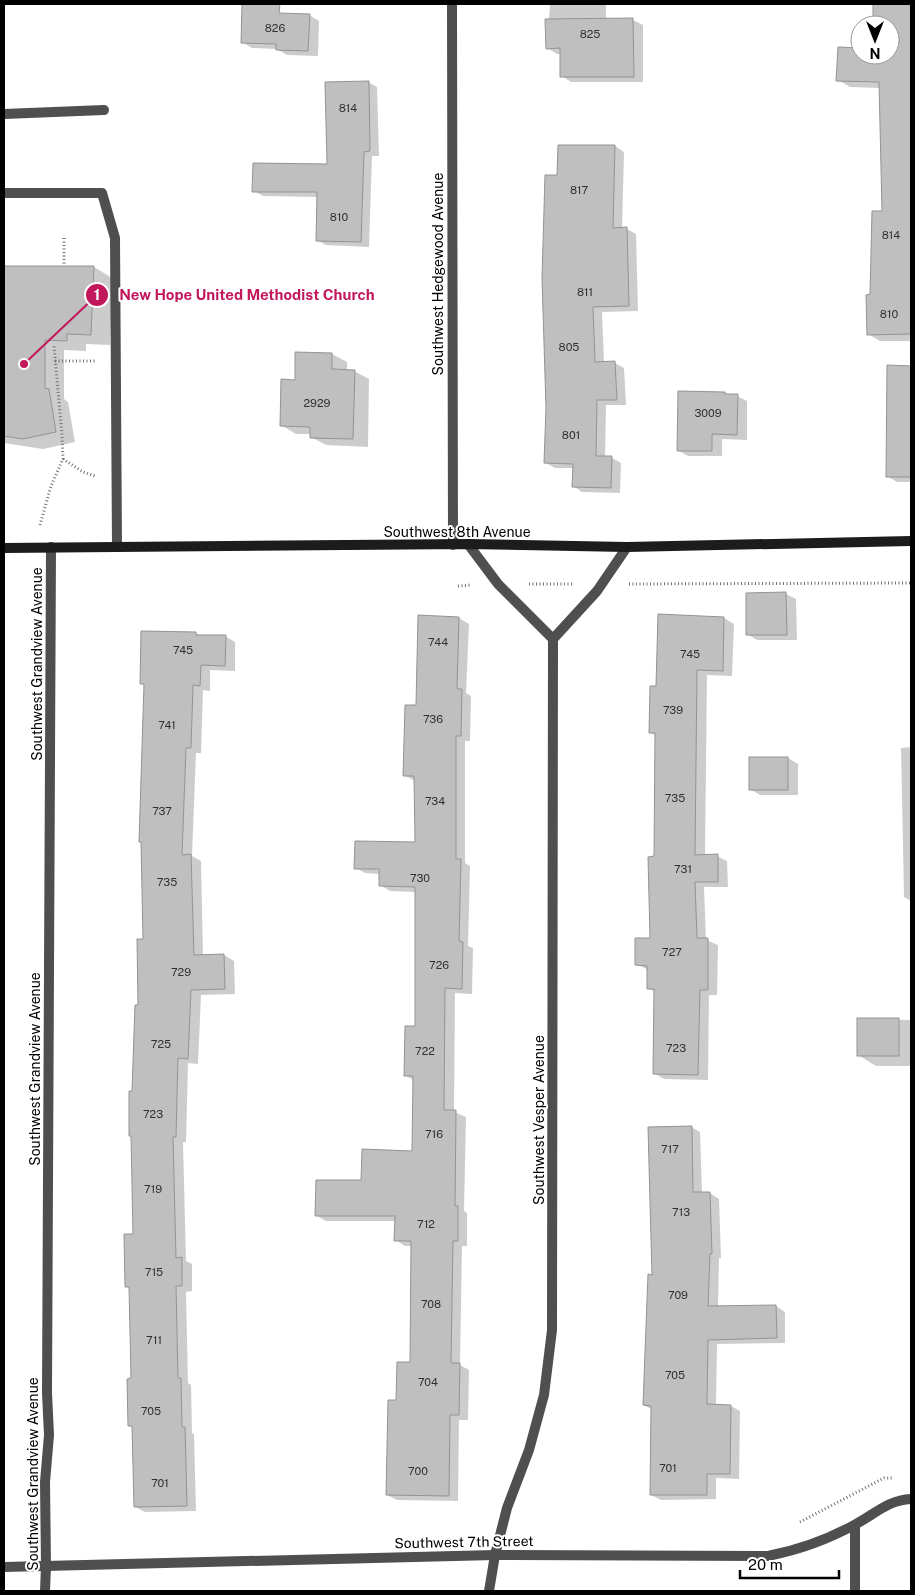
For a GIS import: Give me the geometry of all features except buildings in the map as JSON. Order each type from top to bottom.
[{"type":"street","name":"Southwest Hedgewood Avenue","points":[[452,4],[452,545]]},
{"type":"street","points":[[4,114],[104,110]]},
{"type":"street","points":[[4,193],[102,193],[115,238],[117,547]]},
{"type":"street","name":"Southwest 8th Avenue","points":[[4,548],[468,544],[626,547],[911,541]]},
{"type":"street","points":[[468,544],[498,584],[554,640],[601,584],[626,547]]},
{"type":"street","name":"Southwest Grandview Avenue","points":[[45,1591],[45,1482],[49,1435],[47,1383],[51,547]]},
{"type":"street","name":"Southwest Vesper Avenue","points":[[489,1591],[495,1554],[507,1508],[529,1450],[544,1395],[552,1330],[554,640]]},
{"type":"street","name":"Southwest 7th Street","points":[[4,1567],[495,1554],[768,1556],[806,1546],[855,1525],[893,1501],[911,1499]]},
{"type":"street","points":[[855,1525],[855,1591]]},
{"type":"path","points":[[64,238],[64,266]]},
{"type":"path","points":[[40,525],[51,486],[63,458],[54,346]]},
{"type":"path","points":[[55,361],[115,360]]},
{"type":"path","points":[[63,458],[83,472],[116,483]]},
{"type":"path","points":[[458,586],[498,584],[911,583]]},
{"type":"path","points":[[792,1526],[884,1478],[902,1478]]},
{"type":"place","name":"New Hope United Methodist Church","points":[[24,364]]}]
